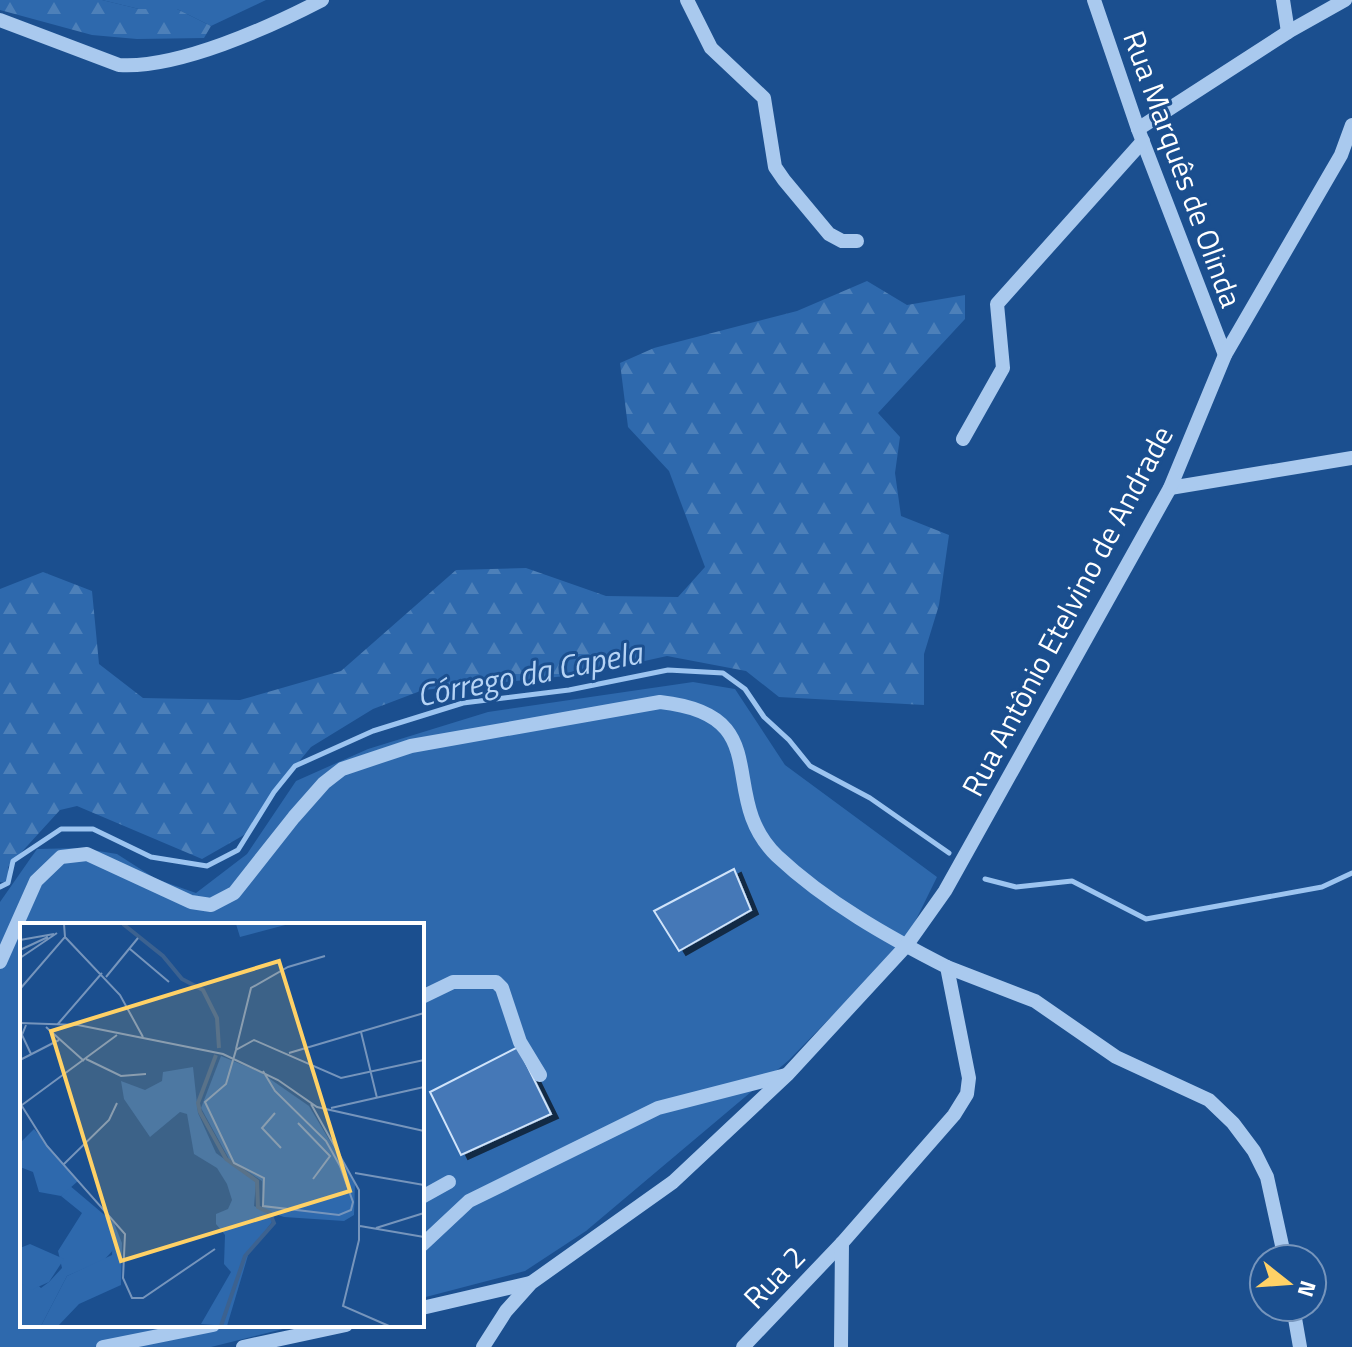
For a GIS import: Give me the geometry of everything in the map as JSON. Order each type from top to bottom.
[{"type":"street","points":[[0,20],[119,65],[136,66],[216,46],[322,0]]},
{"type":"street","points":[[687,0],[711,48],[764,98],[775,167],[784,180],[829,234],[842,241],[857,241]]},
{"type":"street","name":"Rua Marquês de Olinda","points":[[1094,0],[1140,135],[1225,355]]},
{"type":"street","points":[[1283,0],[1288,32]]},
{"type":"street","points":[[963,439],[1003,368],[997,304],[1140,135],[1288,32],[1345,0]]},
{"type":"street","name":"Rua Antônio Etelvino de Andrade","points":[[531,1283],[673,1182],[787,1075],[906,946],[945,891],[1170,488],[1225,355],[1341,155],[1352,125]]},
{"type":"street","points":[[1170,488],[1352,458]]},
{"type":"street","points":[[0,962],[36,881],[61,857],[87,854],[191,902],[211,905],[234,893],[294,817],[324,783],[342,769],[411,746],[660,702],[687,705],[716,716],[733,736],[754,824],[776,855],[850,912],[947,967],[1035,1001],[1116,1057],[1209,1100],[1233,1123],[1254,1151],[1267,1177],[1281,1243]]},
{"type":"street","name":"Rua 2","points":[[743,1347],[842,1243],[954,1115],[967,1094],[969,1078],[947,967]]},
{"type":"street","points":[[424,996],[453,982],[496,982],[502,988],[520,1042],[540,1075]]},
{"type":"street","points":[[424,1243],[469,1201],[658,1108],[787,1075]]},
{"type":"street","points":[[424,1196],[449,1182]]},
{"type":"street","points":[[841,1347],[842,1243]]},
{"type":"street","points":[[424,1308],[531,1283]]},
{"type":"street","points":[[483,1347],[506,1311],[531,1283]]},
{"type":"street","points":[[1296,1323],[1300,1347]]},
{"type":"street","points":[[103,1347],[203,1327]]},
{"type":"street","points":[[243,1347],[337,1327]]},
{"type":"green space","points":[[0,0],[102,0],[139,9],[177,9],[211,26],[204,38],[137,39],[92,35],[0,10]]},
{"type":"green space","points":[[102,0],[266,0],[211,26],[177,9],[139,9]]},
{"type":"green space","points":[[867,281],[907,305],[965,295],[965,319],[878,413],[900,437],[895,473],[901,516],[949,535],[939,605],[924,654],[924,705],[779,697],[746,671],[667,656],[586,674],[423,690],[373,709],[311,747],[274,792],[251,831],[202,859],[77,806],[60,810],[8,867],[8,883],[0,882],[0,589],[43,572],[92,591],[99,664],[143,698],[240,700],[341,671],[456,570],[526,568],[606,596],[678,597],[705,567],[669,471],[628,427],[620,363],[654,348],[797,311]]},
{"type":"green space","points":[[693,682],[735,689],[785,765],[937,877],[906,940],[789,1060],[586,1231],[525,1271],[424,1297],[424,923],[20,923],[20,1327],[291,1327],[211,1347],[0,1347],[0,902],[37,849],[80,848],[117,854],[156,879],[196,893],[247,854],[296,781],[368,749],[488,712]]},
{"type":"building","points":[[734,869],[751,910],[679,951],[654,911]]},
{"type":"building","points":[[518,1047],[551,1114],[461,1155],[430,1092]]},
{"type":"waterway","name":"Córrego da Capela","points":[[0,887],[8,883],[13,861],[61,829],[93,829],[151,857],[207,866],[238,850],[274,792],[295,766],[373,731],[463,703],[569,690],[668,670],[723,673],[745,689],[764,717],[789,740],[810,766],[870,798],[949,853]]},
{"type":"waterway","name":"Córrego da Capela","points":[[985,879],[1016,887],[1072,881],[1146,919],[1322,887],[1352,873]]}]
